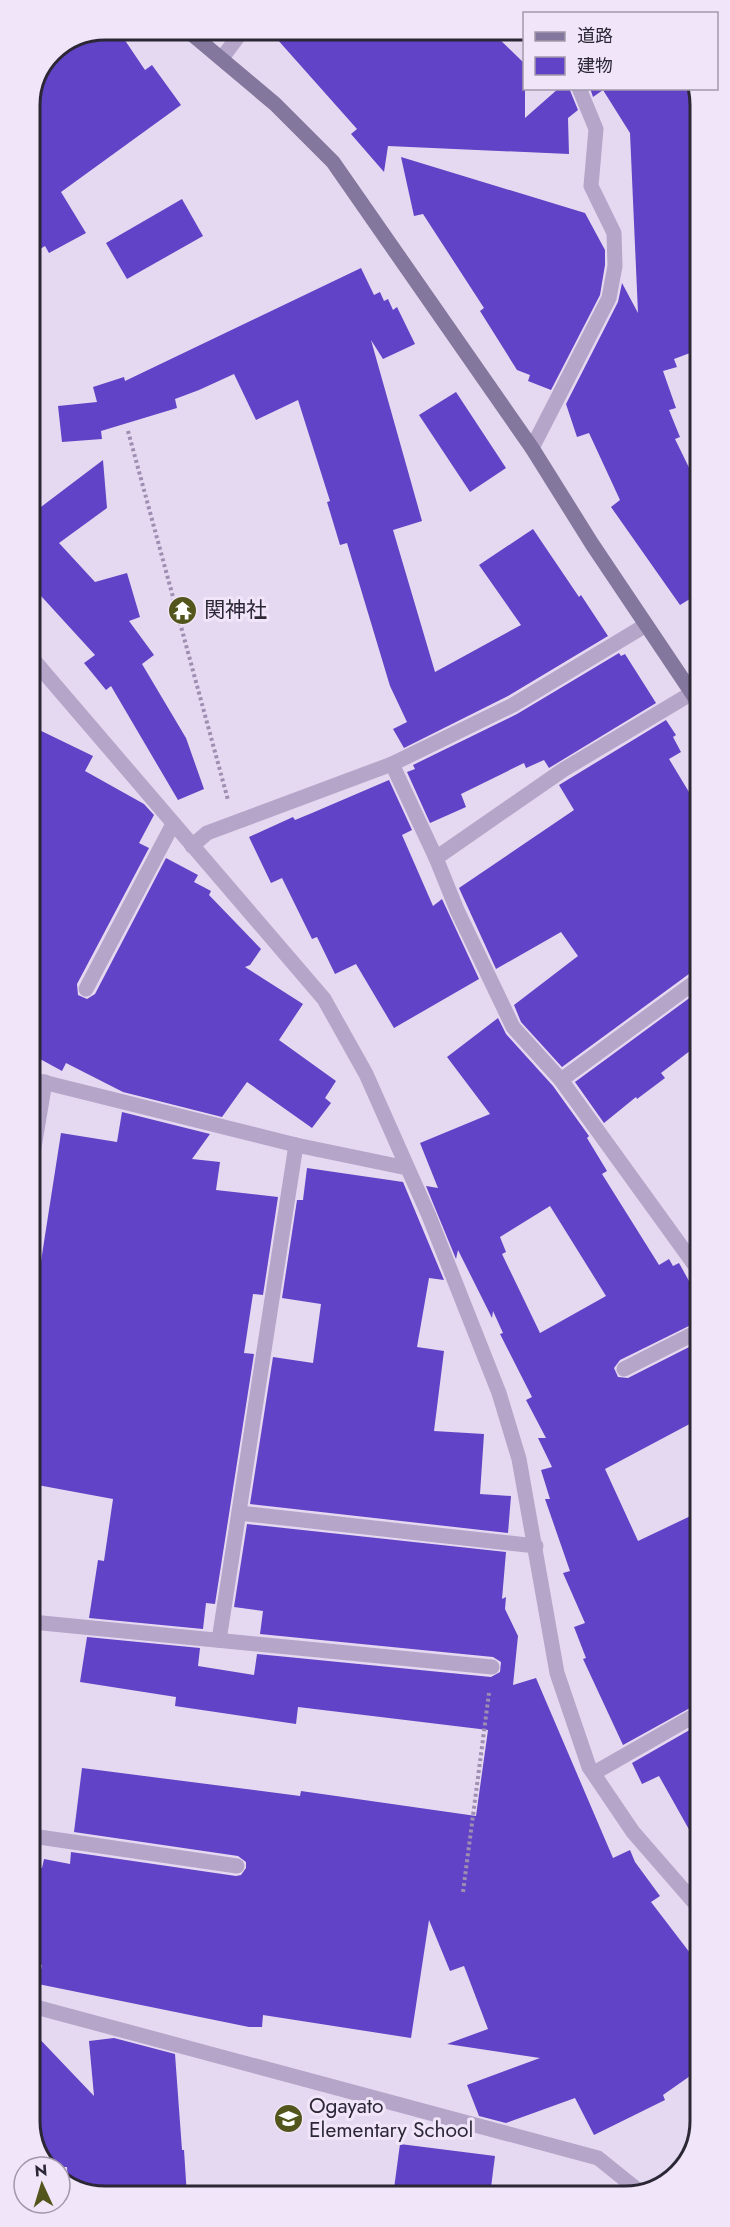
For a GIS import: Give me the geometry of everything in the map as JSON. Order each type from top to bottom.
[{"type":"street","points":[[201,41],[275,104],[333,162],[532,448],[690,691]]},
{"type":"street","points":[[222,58],[235,41]]},
{"type":"street","points":[[532,448],[609,298],[615,266],[614,233],[591,186],[596,129],[580,90]]},
{"type":"street","points":[[192,846],[207,833],[392,764],[513,705],[646,625]]},
{"type":"street","points":[[41,669],[324,999],[366,1074],[429,1216],[499,1393],[519,1459],[561,1686],[590,1767],[633,1832],[690,1898]]},
{"type":"street","points":[[436,858],[563,770],[690,701]]},
{"type":"street","points":[[392,764],[513,1027],[561,1080],[690,1259]]},
{"type":"street","points":[[86,989],[173,824]]},
{"type":"street","points":[[561,1080],[690,986]]},
{"type":"street","points":[[41,1082],[296,1145],[407,1168]]},
{"type":"street","points":[[219,1640],[296,1145]]},
{"type":"street","points":[[624,1368],[690,1335]]},
{"type":"street","points":[[239,1513],[536,1546]]},
{"type":"street","points":[[41,1623],[492,1667]]},
{"type":"street","points":[[594,1773],[690,1718]]},
{"type":"street","points":[[41,1837],[237,1866]]},
{"type":"street","points":[[41,2008],[598,2158],[634,2186]]},
{"type":"path","points":[[128,431],[234,823]]},
{"type":"path","points":[[463,1892],[492,1667]]},
{"type":"building","points":[[125,41],[145,70],[152,65],[181,105],[61,192],[86,233],[49,253],[45,246],[41,248],[41,105],[45,81],[51,69],[69,51],[81,45],[93,42]]},
{"type":"building","points":[[279,41],[501,41],[523,62],[525,118],[557,90],[570,90],[578,110],[568,118],[569,154],[388,146],[384,172],[351,134],[357,129]]},
{"type":"building","points":[[591,90],[603,90],[593,97]]},
{"type":"building","points":[[603,90],[687,90],[690,105],[690,353],[674,359],[677,367],[663,371],[676,408],[669,410],[680,437],[675,439],[690,470],[690,599],[680,605],[611,507],[620,500],[589,433],[577,437],[566,404],[618,302],[622,283],[638,313],[630,133]]},
{"type":"building","points":[[401,157],[585,213],[605,250],[600,295],[551,390],[528,381],[530,375],[517,370],[480,311],[484,308],[423,214],[414,216]]},
{"type":"building","points":[[182,199],[203,236],[127,279],[106,243]]},
{"type":"building","points":[[361,268],[374,295],[380,292],[384,301],[388,299],[393,310],[397,307],[415,344],[383,359],[371,340],[422,521],[393,530],[435,672],[521,625],[479,565],[533,529],[608,636],[508,696],[404,748],[393,729],[407,722],[390,686],[347,543],[340,545],[327,502],[330,501],[298,400],[256,420],[234,374],[175,399],[177,408],[101,431],[102,439],[62,442],[58,406],[97,402],[93,387],[124,377],[125,381]]},
{"type":"building","points":[[456,392],[506,468],[470,492],[419,415]]},
{"type":"building","points":[[103,460],[107,508],[59,543],[95,582],[127,573],[140,617],[129,621],[154,655],[142,664],[186,738],[204,789],[178,800],[111,686],[106,690],[84,663],[95,655],[41,596],[41,507]]},
{"type":"building","points":[[619,653],[621,656],[625,654],[656,703],[549,768],[544,760],[526,768],[524,763],[461,794],[466,807],[430,823],[407,772],[415,769],[413,765],[517,714]]},
{"type":"building","points":[[666,720],[676,735],[673,737],[681,752],[669,759],[690,794],[690,973],[562,1067],[521,1022],[514,1005],[578,956],[561,932],[496,969],[459,888],[574,810],[559,785]]},
{"type":"building","points":[[41,731],[93,756],[85,771],[144,804],[154,815],[139,843],[149,848],[77,984],[78,995],[87,999],[95,994],[166,858],[198,875],[194,882],[211,891],[209,895],[261,949],[250,965],[245,967],[303,1004],[279,1040],[336,1081],[325,1098],[331,1103],[312,1128],[247,1082],[222,1117],[123,1092],[66,1063],[62,1071],[41,1059]]},
{"type":"building","points":[[389,780],[412,830],[402,835],[433,906],[442,899],[479,979],[394,1028],[356,964],[335,974],[317,937],[312,939],[282,878],[271,883],[249,837],[293,817],[295,820]]},
{"type":"building","points":[[690,998],[690,1051],[661,1073],[665,1078],[637,1099],[636,1097],[604,1123],[575,1082]]},
{"type":"building","points":[[498,1018],[506,1034],[553,1086],[589,1136],[587,1138],[607,1171],[602,1174],[659,1265],[669,1259],[673,1266],[679,1263],[690,1283],[690,1325],[620,1360],[614,1368],[618,1377],[628,1378],[690,1347],[690,1424],[605,1469],[638,1541],[690,1516],[690,1708],[623,1745],[583,1659],[586,1658],[574,1627],[585,1623],[563,1573],[570,1571],[545,1499],[550,1499],[541,1470],[552,1467],[538,1438],[546,1438],[526,1400],[532,1397],[500,1334],[503,1333],[493,1311],[492,1318],[458,1250],[456,1259],[426,1186],[438,1188],[420,1143],[490,1114],[447,1057]],"holes":[[[550,1206],[606,1296],[540,1333],[502,1254],[506,1252],[500,1237]]]},
{"type":"building","points":[[122,1112],[210,1134],[192,1159],[220,1162],[216,1190],[278,1197],[263,1295],[253,1294],[244,1353],[254,1354],[215,1604],[206,1603],[203,1629],[89,1618],[98,1560],[104,1561],[113,1499],[41,1486],[41,1261],[61,1133],[117,1142]]},
{"type":"building","points":[[307,1168],[403,1182],[444,1280],[429,1278],[417,1347],[444,1351],[434,1431],[484,1434],[480,1494],[511,1496],[508,1533],[250,1504],[273,1357],[313,1363],[321,1304],[282,1298],[297,1200],[303,1200]]},
{"type":"building","points":[[247,1524],[506,1552],[502,1599],[506,1597],[505,1609],[518,1636],[513,1685],[536,1678],[613,1858],[630,1850],[635,1862],[660,1896],[651,1902],[690,1953],[690,2076],[663,2095],[665,2100],[594,2135],[575,2098],[506,2123],[479,2116],[467,2085],[540,2058],[447,2044],[488,2029],[464,1966],[450,1971],[429,1920],[411,2038],[263,2015],[262,2027],[249,2027],[41,1985],[41,1868],[44,1859],[70,1864],[71,1852],[236,1876],[241,1875],[246,1868],[246,1862],[238,1856],[74,1832],[82,1768],[300,1796],[301,1791],[476,1816],[488,1730],[298,1707],[296,1724],[175,1706],[176,1697],[80,1682],[87,1637],[200,1648],[198,1666],[254,1675],[257,1654],[491,1677],[500,1672],[501,1662],[493,1657],[260,1634],[263,1611],[234,1607]]},
{"type":"building","points":[[690,1730],[690,1831],[659,1776],[642,1784],[632,1763]]},
{"type":"building","points":[[114,2038],[175,2054],[186,2186],[101,2186],[73,2178],[72,2155],[50,2155],[41,2130],[41,2040],[94,2096],[89,2041]]},
{"type":"building","points":[[400,2144],[495,2156],[491,2186],[394,2186]]},
{"type":"place","name":"関神社","points":[[183,610]]},
{"type":"place","name":"Ogayato Elementary School","points":[[288,2118]]}]
